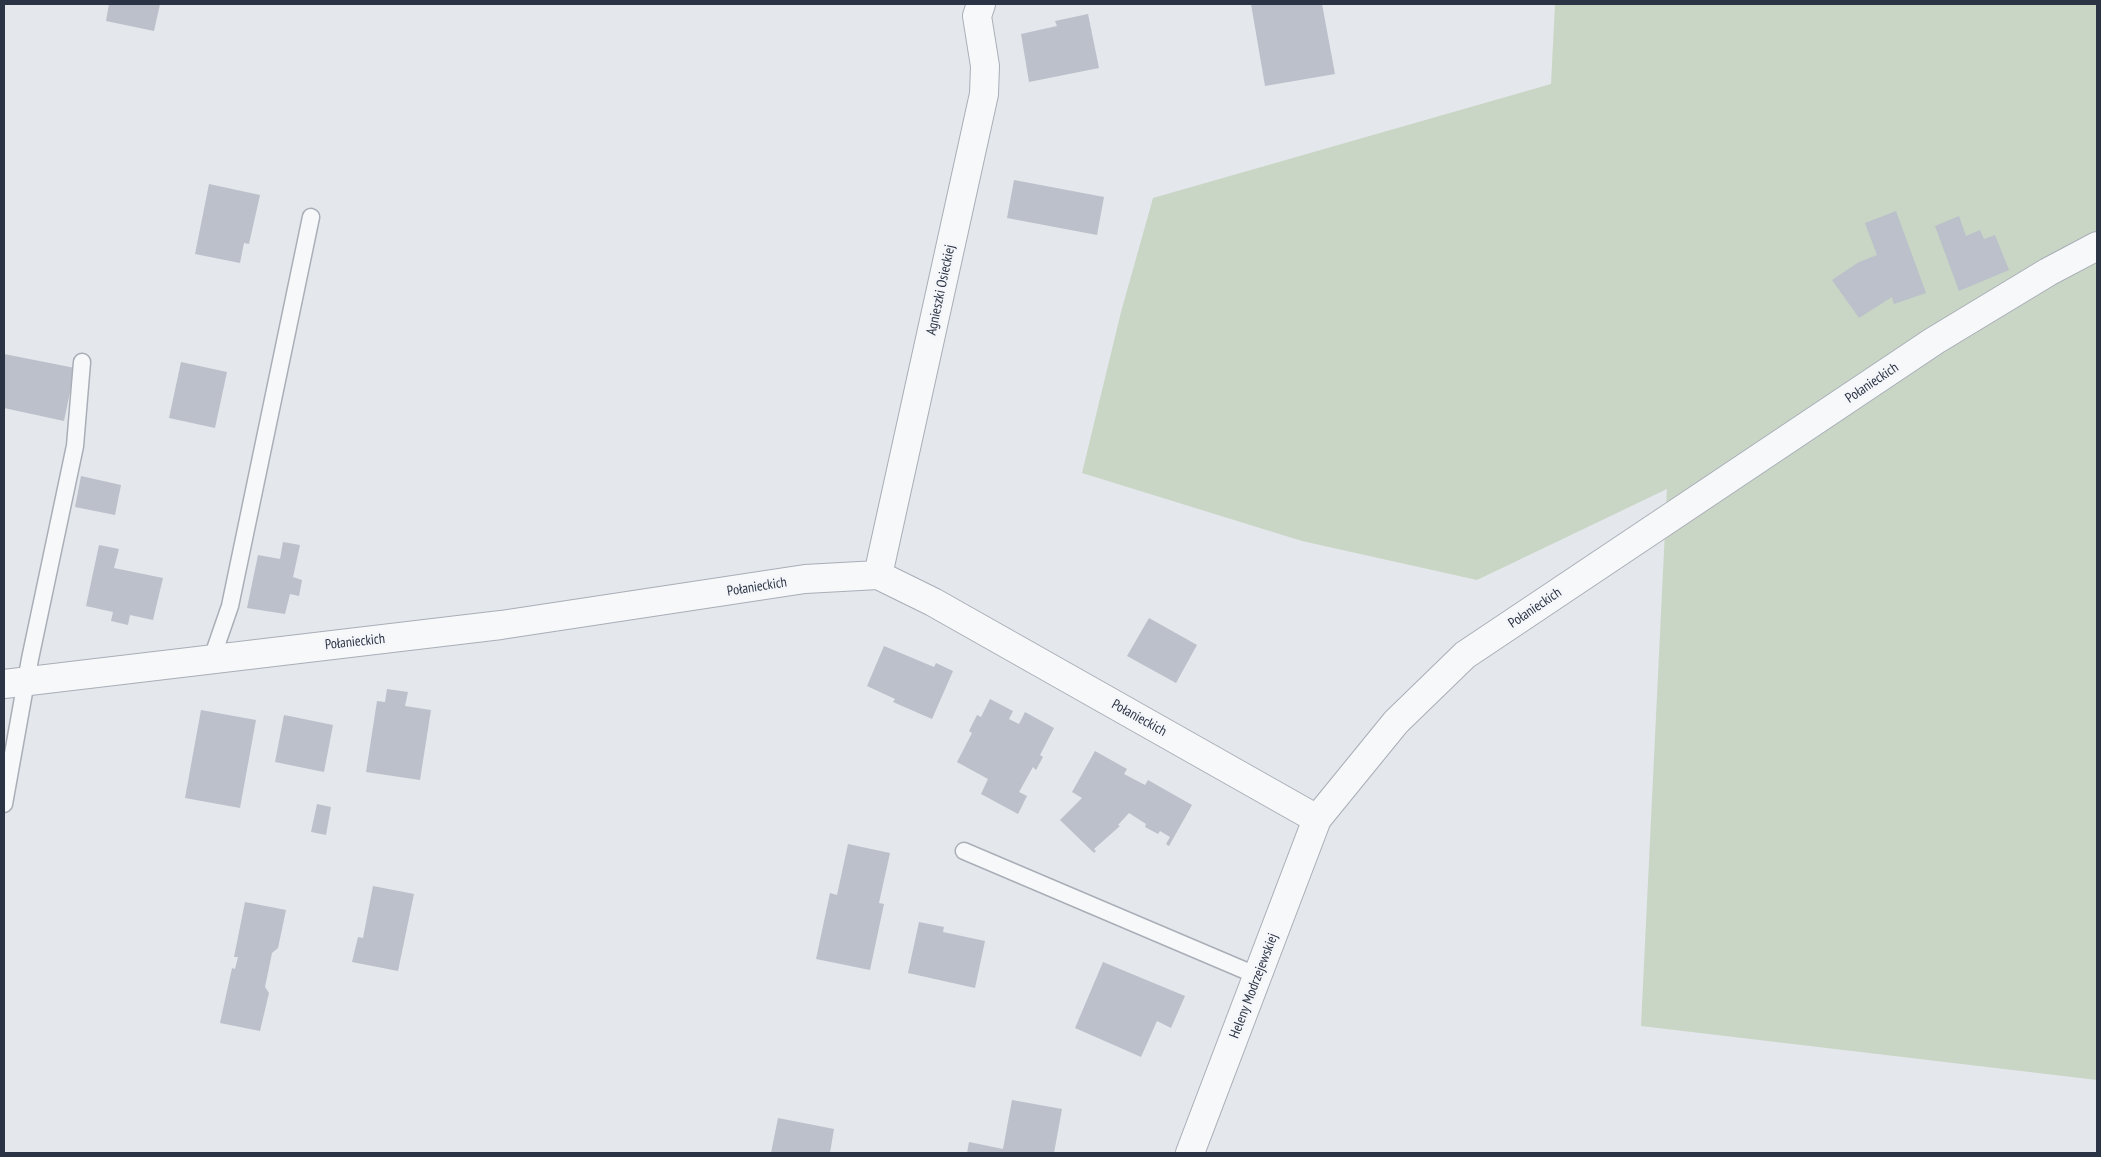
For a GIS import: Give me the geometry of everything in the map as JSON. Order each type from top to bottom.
[{"type":"street","name":"Agnieszki Osieckiej","points":[[878,575],[984,94],[985,66],[977,16],[981,4]]},
{"type":"street","name":"Połanieckich","points":[[15,683],[212,658],[502,625],[805,579],[878,575],[942,607],[1317,819],[1396,722],[1465,654],[1934,341],[2048,272],[2097,246]]},
{"type":"street","name":"Heleny Modrzejewskiej","points":[[1190,1153],[1317,819]]},
{"type":"lane","points":[[212,658],[230,606],[311,217]]},
{"type":"lane","points":[[4,804],[15,683],[75,446],[82,362]]},
{"type":"lane","points":[[964,851],[1258,976]]},
{"type":"green space","points":[[1555,4],[2097,4],[2097,1080],[1641,1026],[1667,489],[1477,580],[1302,541],[1082,473],[1121,312],[1153,198],[1551,84]]},
{"type":"building","points":[[109,4],[160,4],[154,31],[106,21]]},
{"type":"building","points":[[1251,4],[1322,4],[1335,74],[1265,86]]},
{"type":"building","points":[[1088,14],[1099,68],[1029,82],[1021,34],[1057,26],[1055,21]]},
{"type":"building","points":[[1014,180],[1104,197],[1097,235],[1007,218]]},
{"type":"building","points":[[209,184],[260,195],[249,244],[244,243],[240,263],[195,254]]},
{"type":"building","points":[[1896,211],[1926,293],[1894,304],[1892,297],[1859,318],[1832,280],[1859,262],[1877,255],[1865,223]]},
{"type":"building","points":[[1959,216],[1966,236],[1980,230],[1984,239],[1995,235],[2009,270],[1959,291],[1935,226]]},
{"type":"building","points":[[4,354],[75,368],[64,421],[4,408]]},
{"type":"building","points":[[181,362],[227,372],[215,428],[169,418]]},
{"type":"building","points":[[81,476],[121,485],[115,515],[75,507]]},
{"type":"building","points":[[283,542],[300,545],[293,577],[302,580],[299,596],[290,594],[285,614],[247,608],[258,555],[280,559]]},
{"type":"building","points":[[99,545],[119,549],[114,568],[163,578],[153,620],[130,615],[128,625],[111,621],[113,612],[86,606]]},
{"type":"building","points":[[1149,618],[1197,645],[1176,683],[1127,656]]},
{"type":"building","points":[[884,646],[934,667],[936,663],[953,671],[932,719],[893,702],[895,699],[867,686]]},
{"type":"building","points":[[387,689],[408,692],[405,706],[431,710],[420,780],[366,772],[377,701],[385,702]]},
{"type":"building","points":[[990,699],[1013,711],[1009,719],[1019,724],[1025,712],[1054,728],[1040,755],[1043,757],[1036,770],[1033,767],[1019,792],[1027,796],[1018,814],[981,794],[988,779],[957,762],[972,733],[969,731],[977,715],[981,717]]},
{"type":"building","points":[[201,710],[256,720],[240,808],[185,798]]},
{"type":"building","points":[[284,715],[333,725],[324,772],[275,762]]},
{"type":"building","points":[[1095,751],[1127,769],[1124,774],[1145,785],[1148,780],[1192,805],[1169,846],[1166,844],[1170,837],[1160,831],[1158,834],[1145,827],[1146,824],[1129,813],[1118,825],[1120,826],[1094,849],[1096,851],[1094,853],[1060,820],[1082,798],[1072,792]]},
{"type":"building","points":[[317,804],[331,807],[326,835],[311,832]]},
{"type":"building","points":[[848,844],[890,853],[879,903],[884,904],[870,970],[816,959],[830,893],[837,895]]},
{"type":"building","points":[[373,886],[414,894],[398,971],[352,962],[358,937],[363,938]]},
{"type":"building","points":[[245,902],[286,910],[278,948],[272,953],[265,987],[269,993],[260,1031],[220,1023],[232,968],[235,969],[238,957],[234,957]]},
{"type":"building","points":[[919,922],[944,927],[943,932],[985,941],[975,988],[908,973]]},
{"type":"building","points":[[1103,962],[1185,996],[1171,1028],[1157,1021],[1141,1057],[1075,1028]]},
{"type":"building","points":[[1012,1100],[1062,1109],[1054,1153],[967,1153],[969,1142],[1003,1149]]},
{"type":"building","points":[[778,1118],[834,1129],[830,1153],[771,1153]]}]
